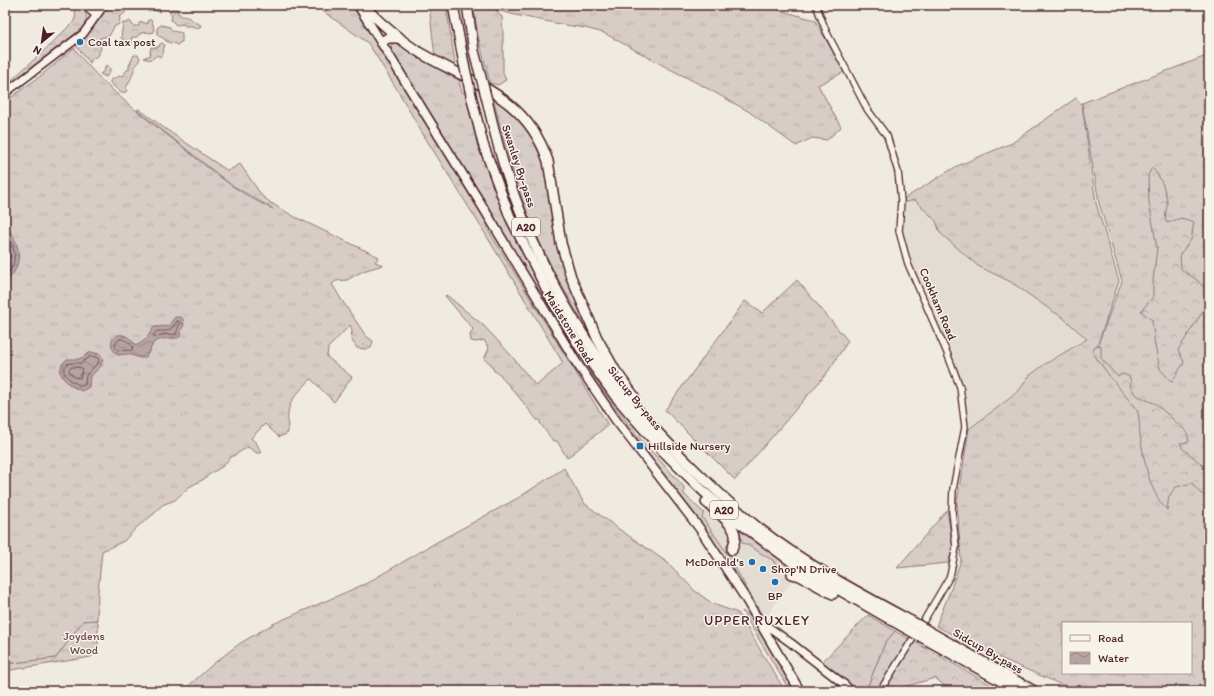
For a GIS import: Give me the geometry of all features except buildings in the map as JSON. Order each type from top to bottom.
[{"type":"highway","name":"A20","points":[[364,5],[400,38],[422,53],[496,93],[518,111],[534,131],[544,149],[548,162],[561,243],[577,294],[597,338],[615,370],[659,433]]},
{"type":"highway","name":"Swanley By-pass","points":[[453,5],[464,64],[483,144],[510,217],[551,298],[585,345]]},
{"type":"highway","name":"Swanley By-pass","points":[[467,5],[474,51],[507,177],[524,220],[555,288],[585,345]]},
{"type":"highway","points":[[381,42],[388,38],[400,38]]},
{"type":"highway","name":"Sidcup By-pass","points":[[585,345],[659,433],[719,494],[755,525],[788,549],[909,625]]},
{"type":"highway","name":"Sidcup By-pass","points":[[585,345],[616,397],[662,450],[734,519],[796,565],[890,620],[909,625]]},
{"type":"highway","points":[[662,450],[685,480],[732,527],[736,540],[732,550]]},
{"type":"highway","points":[[792,574],[800,576],[855,606],[890,620]]},
{"type":"highway","name":"A20","points":[[909,625],[927,635]]},
{"type":"highway","name":"Sidcup By-pass","points":[[927,635],[1019,691]]},
{"type":"highway","name":"Sidcup By-pass","points":[[927,635],[1034,691]]},
{"type":"main road","name":"Maidstone Road","points":[[358,5],[576,362],[615,419],[700,529],[758,620],[800,691]]},
{"type":"street","points":[[86,5],[96,15]]},
{"type":"street","points":[[5,93],[83,34],[104,5]]},
{"type":"street","name":"Cookham Road","points":[[816,5],[826,31],[867,109],[886,136],[898,172],[901,201],[899,231],[908,264],[947,353],[960,387],[966,427],[953,489],[952,510],[956,547],[950,576],[923,622]]},
{"type":"street","points":[[758,620],[791,643],[851,691]]},
{"type":"street","points":[[880,691],[912,640]]},
{"type":"shaded area","points":[[915,200],[935,221],[939,233],[978,266],[1011,282],[1061,316],[1087,339],[1045,363],[1029,376],[1010,397],[965,432],[961,387],[909,264],[899,231],[902,202]]},
{"type":"shaded area","points":[[708,508],[728,524],[739,544],[746,544],[775,561],[774,563],[786,570],[794,578],[766,617],[764,618],[725,550],[702,517]]},
{"type":"green space","points":[[72,5],[81,5],[87,17],[84,26],[5,89],[5,86],[74,21],[76,15]]},
{"type":"green space","points":[[107,5],[126,5],[123,7],[125,13],[119,17],[119,24],[114,27],[109,36],[100,38],[101,49],[99,55],[92,59],[90,63],[76,46],[91,30],[98,16]]},
{"type":"green space","points":[[144,5],[152,5],[154,8],[157,5],[159,6],[158,8],[160,12],[152,10],[149,12]]},
{"type":"green space","points":[[314,5],[354,5],[490,225],[487,228],[608,425],[567,458],[557,441],[553,441],[540,423],[540,420],[537,420],[500,374],[494,371],[491,364],[484,359],[489,349],[484,340],[477,342],[471,341],[470,335],[473,329],[445,296],[446,295],[449,297],[484,326],[510,354],[536,386],[563,363],[368,43]]},
{"type":"green space","points":[[429,5],[446,5],[456,69],[435,57]]},
{"type":"green space","points":[[473,5],[491,5],[502,17],[503,73],[506,80],[498,85],[490,83],[478,36]]},
{"type":"green space","points":[[491,5],[755,5],[759,10],[764,6],[815,20],[844,72],[818,85],[841,127],[827,140],[812,138],[796,146],[748,111],[604,33],[515,15],[496,10]]},
{"type":"green space","points":[[172,8],[177,8],[181,16],[196,22],[201,25],[200,27],[196,28],[192,26],[185,26],[184,24],[176,25],[171,20],[172,17],[169,11]]},
{"type":"green space","points":[[148,20],[151,20],[153,24],[154,32],[141,33],[137,37],[131,38],[132,43],[128,44],[121,38],[123,23],[127,23],[129,21],[133,26],[139,26],[139,23],[143,22],[147,24]]},
{"type":"green space","points":[[161,25],[170,27],[173,31],[182,33],[182,42],[177,45],[160,37],[157,34],[157,28]]},
{"type":"green space","points":[[394,41],[398,41],[458,76],[462,92],[465,93],[479,147],[505,218],[541,289],[587,364],[586,366],[612,403],[644,443],[684,487],[684,494],[704,513],[702,517],[725,550],[767,624],[693,512],[649,456],[636,436],[624,424],[579,360],[485,202],[391,50],[392,43]]},
{"type":"green space","points":[[162,43],[165,45],[163,50],[164,52],[160,57],[157,55],[151,59],[144,58],[151,55],[151,47],[159,47]]},
{"type":"green space","points":[[74,48],[96,74],[121,98],[230,184],[137,110],[139,109],[167,130],[228,171],[240,164],[262,196],[271,203],[295,217],[379,257],[375,262],[383,265],[363,271],[347,280],[336,281],[332,284],[366,336],[373,341],[371,348],[357,348],[351,339],[352,331],[350,325],[328,348],[327,357],[352,377],[334,402],[311,379],[291,402],[288,414],[288,433],[279,437],[265,424],[251,438],[257,444],[261,453],[257,453],[248,447],[230,458],[223,466],[189,487],[175,500],[162,505],[155,513],[137,527],[124,541],[102,551],[97,620],[83,621],[56,658],[5,664],[5,102],[39,77]],"holes":[[[230,184],[273,209],[259,203]]]},
{"type":"green space","points":[[134,55],[138,55],[140,58],[126,87],[126,92],[121,93],[110,83],[110,81],[111,79],[123,75],[129,69]]},
{"type":"green space","points":[[1209,55],[1209,691],[1076,691],[993,655],[936,626],[961,560],[957,501],[969,429],[1010,398],[1020,389],[1029,376],[1045,364],[1087,339],[1061,316],[1011,282],[978,266],[940,233],[936,221],[915,200],[902,202],[902,200],[957,166],[1012,143],[1076,98],[1082,105],[1096,203],[1119,281],[1097,347],[1122,281],[1099,203],[1082,103]]},
{"type":"green space","points":[[106,65],[110,67],[110,72],[106,77],[100,74],[104,71]]},
{"type":"green space","points":[[493,96],[517,115],[532,135],[543,156],[553,209],[595,341],[562,286],[534,229],[510,164]]},
{"type":"green space","points":[[1152,168],[1160,179],[1165,192],[1167,207],[1165,218],[1167,223],[1181,218],[1194,222],[1191,240],[1180,254],[1181,269],[1197,280],[1209,293],[1209,302],[1178,350],[1184,362],[1172,382],[1160,369],[1155,346],[1152,320],[1141,311],[1153,297],[1153,280],[1157,248],[1149,202],[1148,175]]},
{"type":"green space","points":[[797,280],[848,341],[827,373],[735,480],[665,410],[745,301],[762,313]]},
{"type":"green space","points":[[1101,345],[1101,358],[1113,372],[1118,377],[1122,374],[1129,376],[1131,382],[1130,386],[1136,395],[1156,404],[1187,432],[1189,442],[1180,443],[1182,448],[1200,463],[1209,473],[1209,495],[1203,495],[1192,483],[1176,487],[1169,496],[1167,510],[1161,503],[1148,475],[1140,435],[1137,410],[1092,352],[1095,346]]},
{"type":"green space","points":[[564,468],[584,503],[668,563],[695,591],[713,604],[738,613],[785,691],[183,691],[213,664],[239,644],[273,624],[367,583],[437,542],[518,498]]},
{"type":"green space","points":[[947,510],[953,548],[948,563],[897,568]]},
{"type":"green space","points":[[733,523],[801,572],[786,571],[774,563],[774,561],[746,544],[741,543],[743,541],[740,539],[738,542]]},
{"type":"green space","points":[[742,611],[756,620],[797,691],[790,691]]},
{"type":"green space","points":[[868,615],[895,631],[885,643],[866,691],[856,691],[846,680],[822,662]]},
{"type":"green space","name":"Joydens Wood","points":[[97,620],[98,632],[96,636],[98,644],[91,657],[5,671],[5,664],[56,658],[83,621]]},
{"type":"green space","points":[[895,631],[1002,691],[951,691],[935,678],[894,691],[866,691],[885,643]]},
{"type":"water","points":[[5,226],[11,232],[15,240],[18,262],[15,270],[5,282]]},
{"type":"water","points":[[175,317],[181,317],[183,319],[184,325],[180,337],[162,339],[154,342],[146,357],[140,358],[128,354],[118,355],[114,351],[111,343],[117,335],[126,336],[136,345],[146,338],[154,327],[168,326]]},
{"type":"water","points":[[91,352],[100,354],[103,359],[101,366],[90,377],[89,387],[82,391],[69,384],[60,372],[62,364],[67,359],[79,359]]},
{"type":"place","name":"Coal tax post","points":[[80,42]]},
{"type":"place","name":"Hillside Nursery","points":[[640,446]]},
{"type":"place","name":"McDonald's","points":[[752,562]]},
{"type":"place","name":"Shop'N Drive","points":[[763,569]]},
{"type":"place","name":"BP","points":[[775,582]]},
{"type":"district","name":"UPPER RUXLEY","points":[[757,620]]}]
